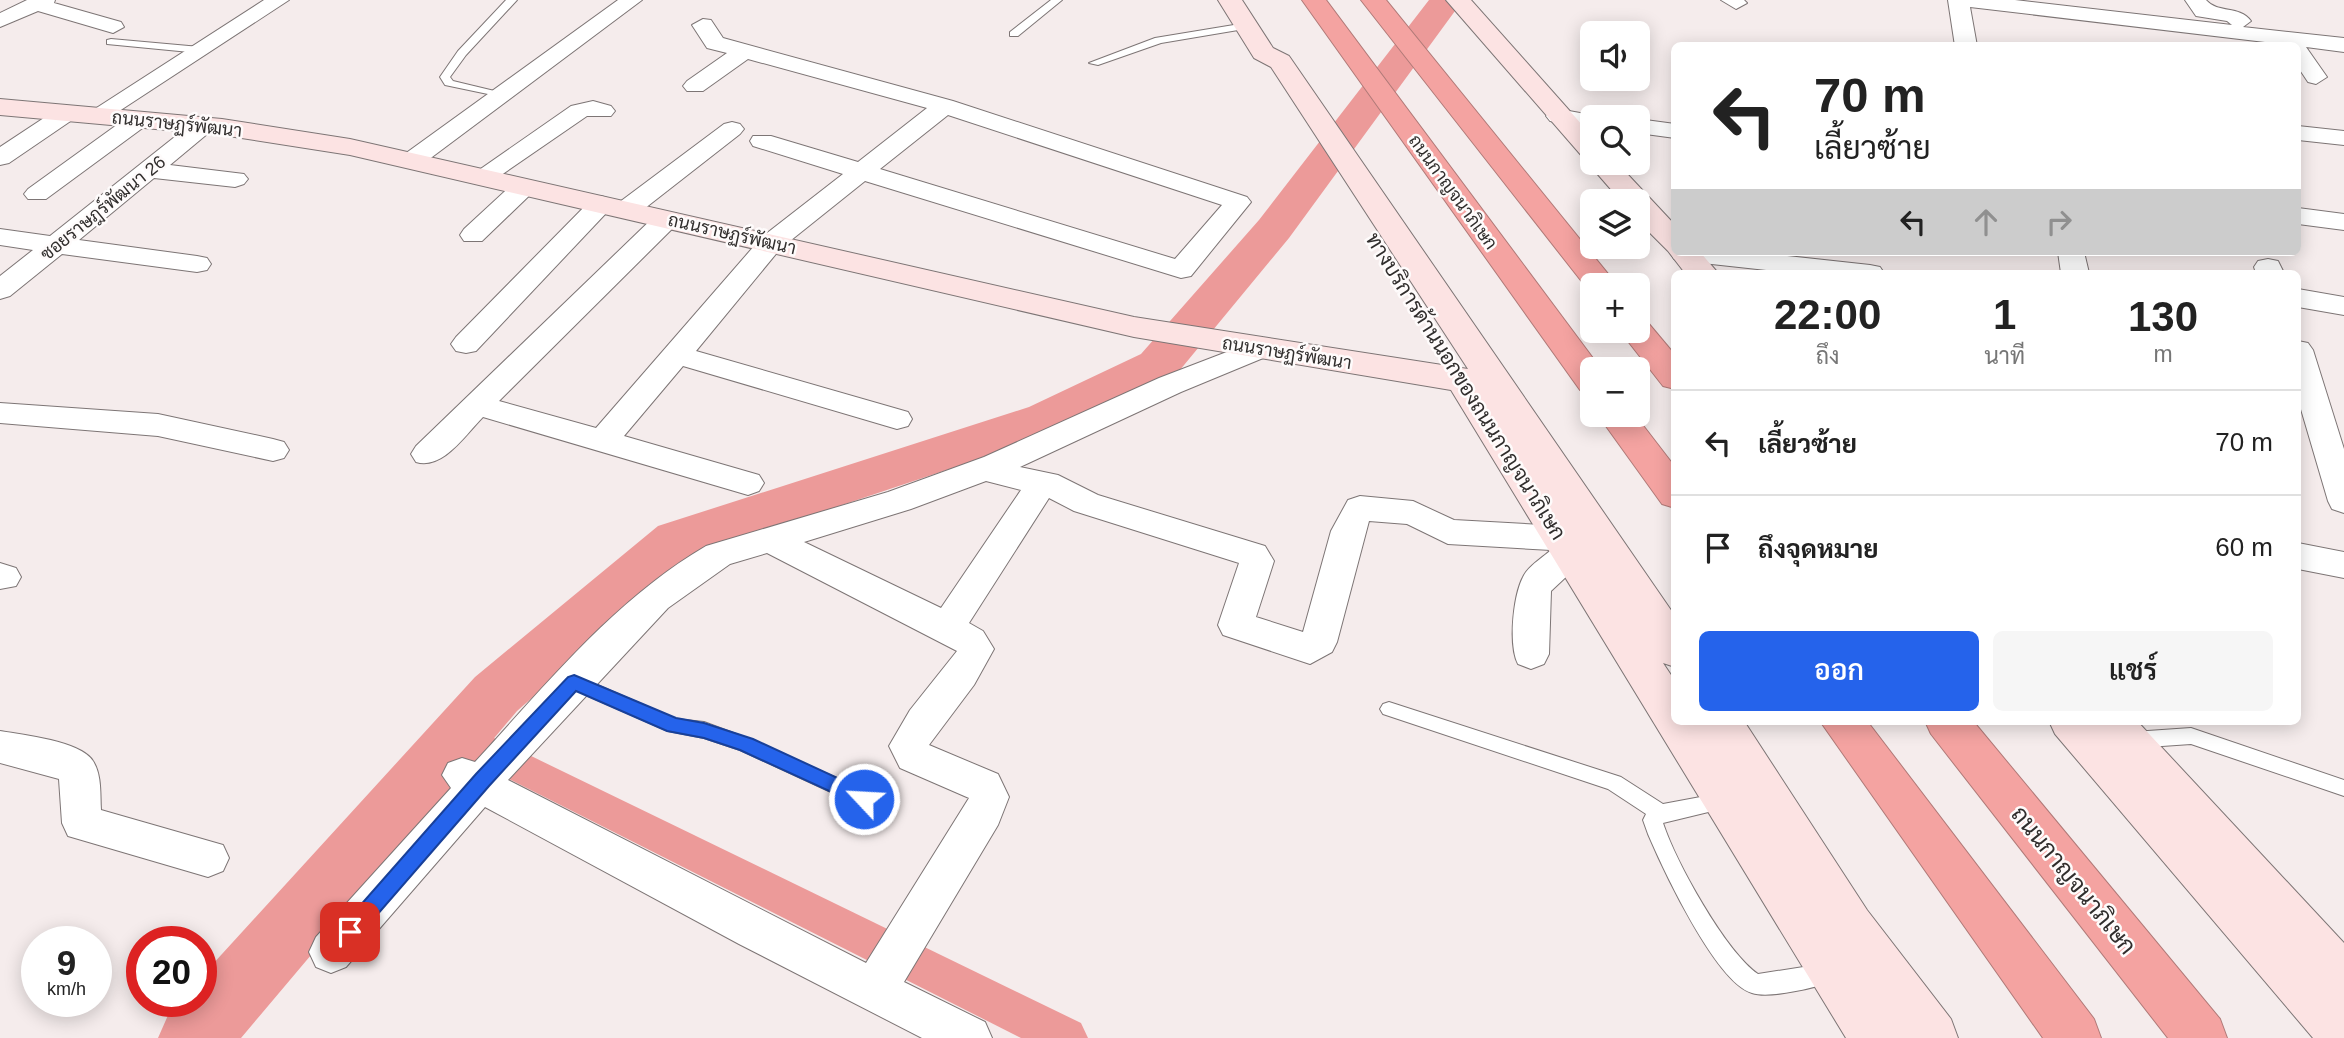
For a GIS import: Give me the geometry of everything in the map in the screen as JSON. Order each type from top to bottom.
[{"type":"highway","name":"ถนนกาญจนาภิเษก","points":[[1314,0],[1580,366]]},
{"type":"highway","points":[[1373,0],[1591,273]]},
{"type":"highway","points":[[1647,343],[1671,373]]},
{"type":"highway","points":[[1625,427],[1671,489]]},
{"type":"highway","points":[[1845,725],[2075,1038]]},
{"type":"highway","name":"ถนนกาญจนาภิเษก","points":[[1950,725],[2201,1038]]},
{"type":"main road","name":"ทางบริการด้านนอกของถนนกาญจนาภิเษก","points":[[1230,0],[1263,53],[1261,64],[1294,98],[1376,223],[1462,380],[1671,711]]},
{"type":"main road","points":[[1458,0],[1580,140]]},
{"type":"main road","name":"ถนนราษฏร์พัฒนา","points":[[0,107],[204,125],[349,147],[1134,327],[1224,344],[1462,380]]},
{"type":"main road","points":[[1612,175],[1625,189]]},
{"type":"main road","points":[[1650,216],[1671,239]]},
{"type":"main road","points":[[1376,223],[1671,644]]},
{"type":"main road","points":[[1687,256],[1699,270]]},
{"type":"main road","name":"ทางบริการด้านนอกของถนนกาญจนาภิเษก","points":[[1680,725],[1726,800],[1842,950],[1876,1038]]},
{"type":"main road","points":[[1722,725],[1842,950],[1912,1038]]},
{"type":"main road","points":[[2074,725],[2344,1034]]},
{"type":"main road","points":[[2118,731],[2344,980]]},
{"type":"main road","points":[[1842,950],[1932,1038]]},
{"type":"street","points":[[96,116],[279,0]]},
{"type":"street","points":[[411,161],[632,0]]},
{"type":"street","points":[[1965,42],[1959,0],[2081,7],[2280,41]]},
{"type":"street","points":[[2195,0],[2204,11],[2236,16],[2280,41]]},
{"type":"street","points":[[2245,0],[2280,41]]},
{"type":"street","points":[[0,21],[40,2],[112,35]]},
{"type":"street","points":[[703,25],[716,43],[945,106],[1238,202],[1181,270],[762,141]]},
{"type":"street","points":[[2301,42],[2344,45]]},
{"type":"street","points":[[695,86],[745,51]]},
{"type":"street","points":[[2301,62],[2316,77]]},
{"type":"street","points":[[603,441],[771,243],[945,106]]},
{"type":"street","points":[[482,177],[579,111],[586,108],[603,111]]},
{"type":"street","points":[[0,158],[67,113]]},
{"type":"street","points":[[1558,116],[1580,119]]},
{"type":"street","points":[[37,194],[140,119]]},
{"type":"street","name":"ซอยราษฎร์พัฒนา 26","points":[[0,290],[204,125]]},
{"type":"street","points":[[1650,128],[1671,130]]},
{"type":"street","points":[[466,344],[614,207],[732,129]]},
{"type":"street","points":[[2301,133],[2344,138]]},
{"type":"street","points":[[151,170],[235,179]]},
{"type":"street","points":[[473,235],[524,187]]},
{"type":"street","points":[[2301,216],[2344,222]]},
{"type":"street","points":[[427,454],[667,219]]},
{"type":"street","points":[[0,237],[197,264]]},
{"type":"street","points":[[1719,256],[1843,270]]},
{"type":"street","points":[[2301,299],[2344,306]]},
{"type":"street","points":[[331,952],[473,779],[514,746],[623,630],[696,567],[718,555],[899,501],[992,466],[1170,385],[1258,349]]},
{"type":"street","points":[[677,355],[897,419]]},
{"type":"street","points":[[2301,360],[2344,501]]},
{"type":"street","points":[[477,405],[748,483]]},
{"type":"street","points":[[0,413],[158,425],[273,450]]},
{"type":"street","points":[[992,466],[1005,476],[1043,482],[1086,503],[1253,555],[1257,561],[1236,625],[1310,649],[1319,642],[1346,541],[1355,514],[1360,508],[1413,513],[1448,532],[1566,545]]},
{"type":"street","points":[[947,627],[1043,482]]},
{"type":"street","points":[[770,540],[947,627],[970,640],[976,649],[970,663],[915,731],[908,747],[914,756],[984,786],[989,797],[984,812],[878,985]]},
{"type":"street","points":[[1531,654],[1534,591],[1539,580],[1566,545]]},
{"type":"street","points":[[2301,557],[2344,565]]},
{"type":"street","points":[[0,747],[62,760],[78,770],[82,823],[208,858]]},
{"type":"street","points":[[473,779],[754,930],[878,985],[969,1038]]},
{"type":"lane","points":[[503,96],[449,83],[445,77],[462,53],[512,0]]},
{"type":"lane","points":[[1014,34],[1057,0]]},
{"type":"lane","points":[[1094,63],[1159,40],[1246,26]]},
{"type":"lane","points":[[112,35],[200,50]]},
{"type":"lane","points":[[574,682],[674,726],[704,730],[746,745],[887,810]]},
{"type":"lane","points":[[1389,709],[1614,783],[1661,813]]},
{"type":"lane","points":[[2118,731],[2192,736],[2344,789]]},
{"type":"lane","points":[[1726,800],[1661,813],[1653,820],[1658,839],[1710,933],[1739,974],[1751,984],[1765,985],[1842,950]]},
{"type":"waterway","points":[[194,1038],[496,694],[677,540],[1046,419],[1158,365],[1274,229],[1446,0]]},
{"type":"waterway","points":[[459,736],[1066,1038]]},
{"type":"route","points":[[350,932],[482,780],[574,682],[674,726],[704,730],[746,745],[864,799]]}]
